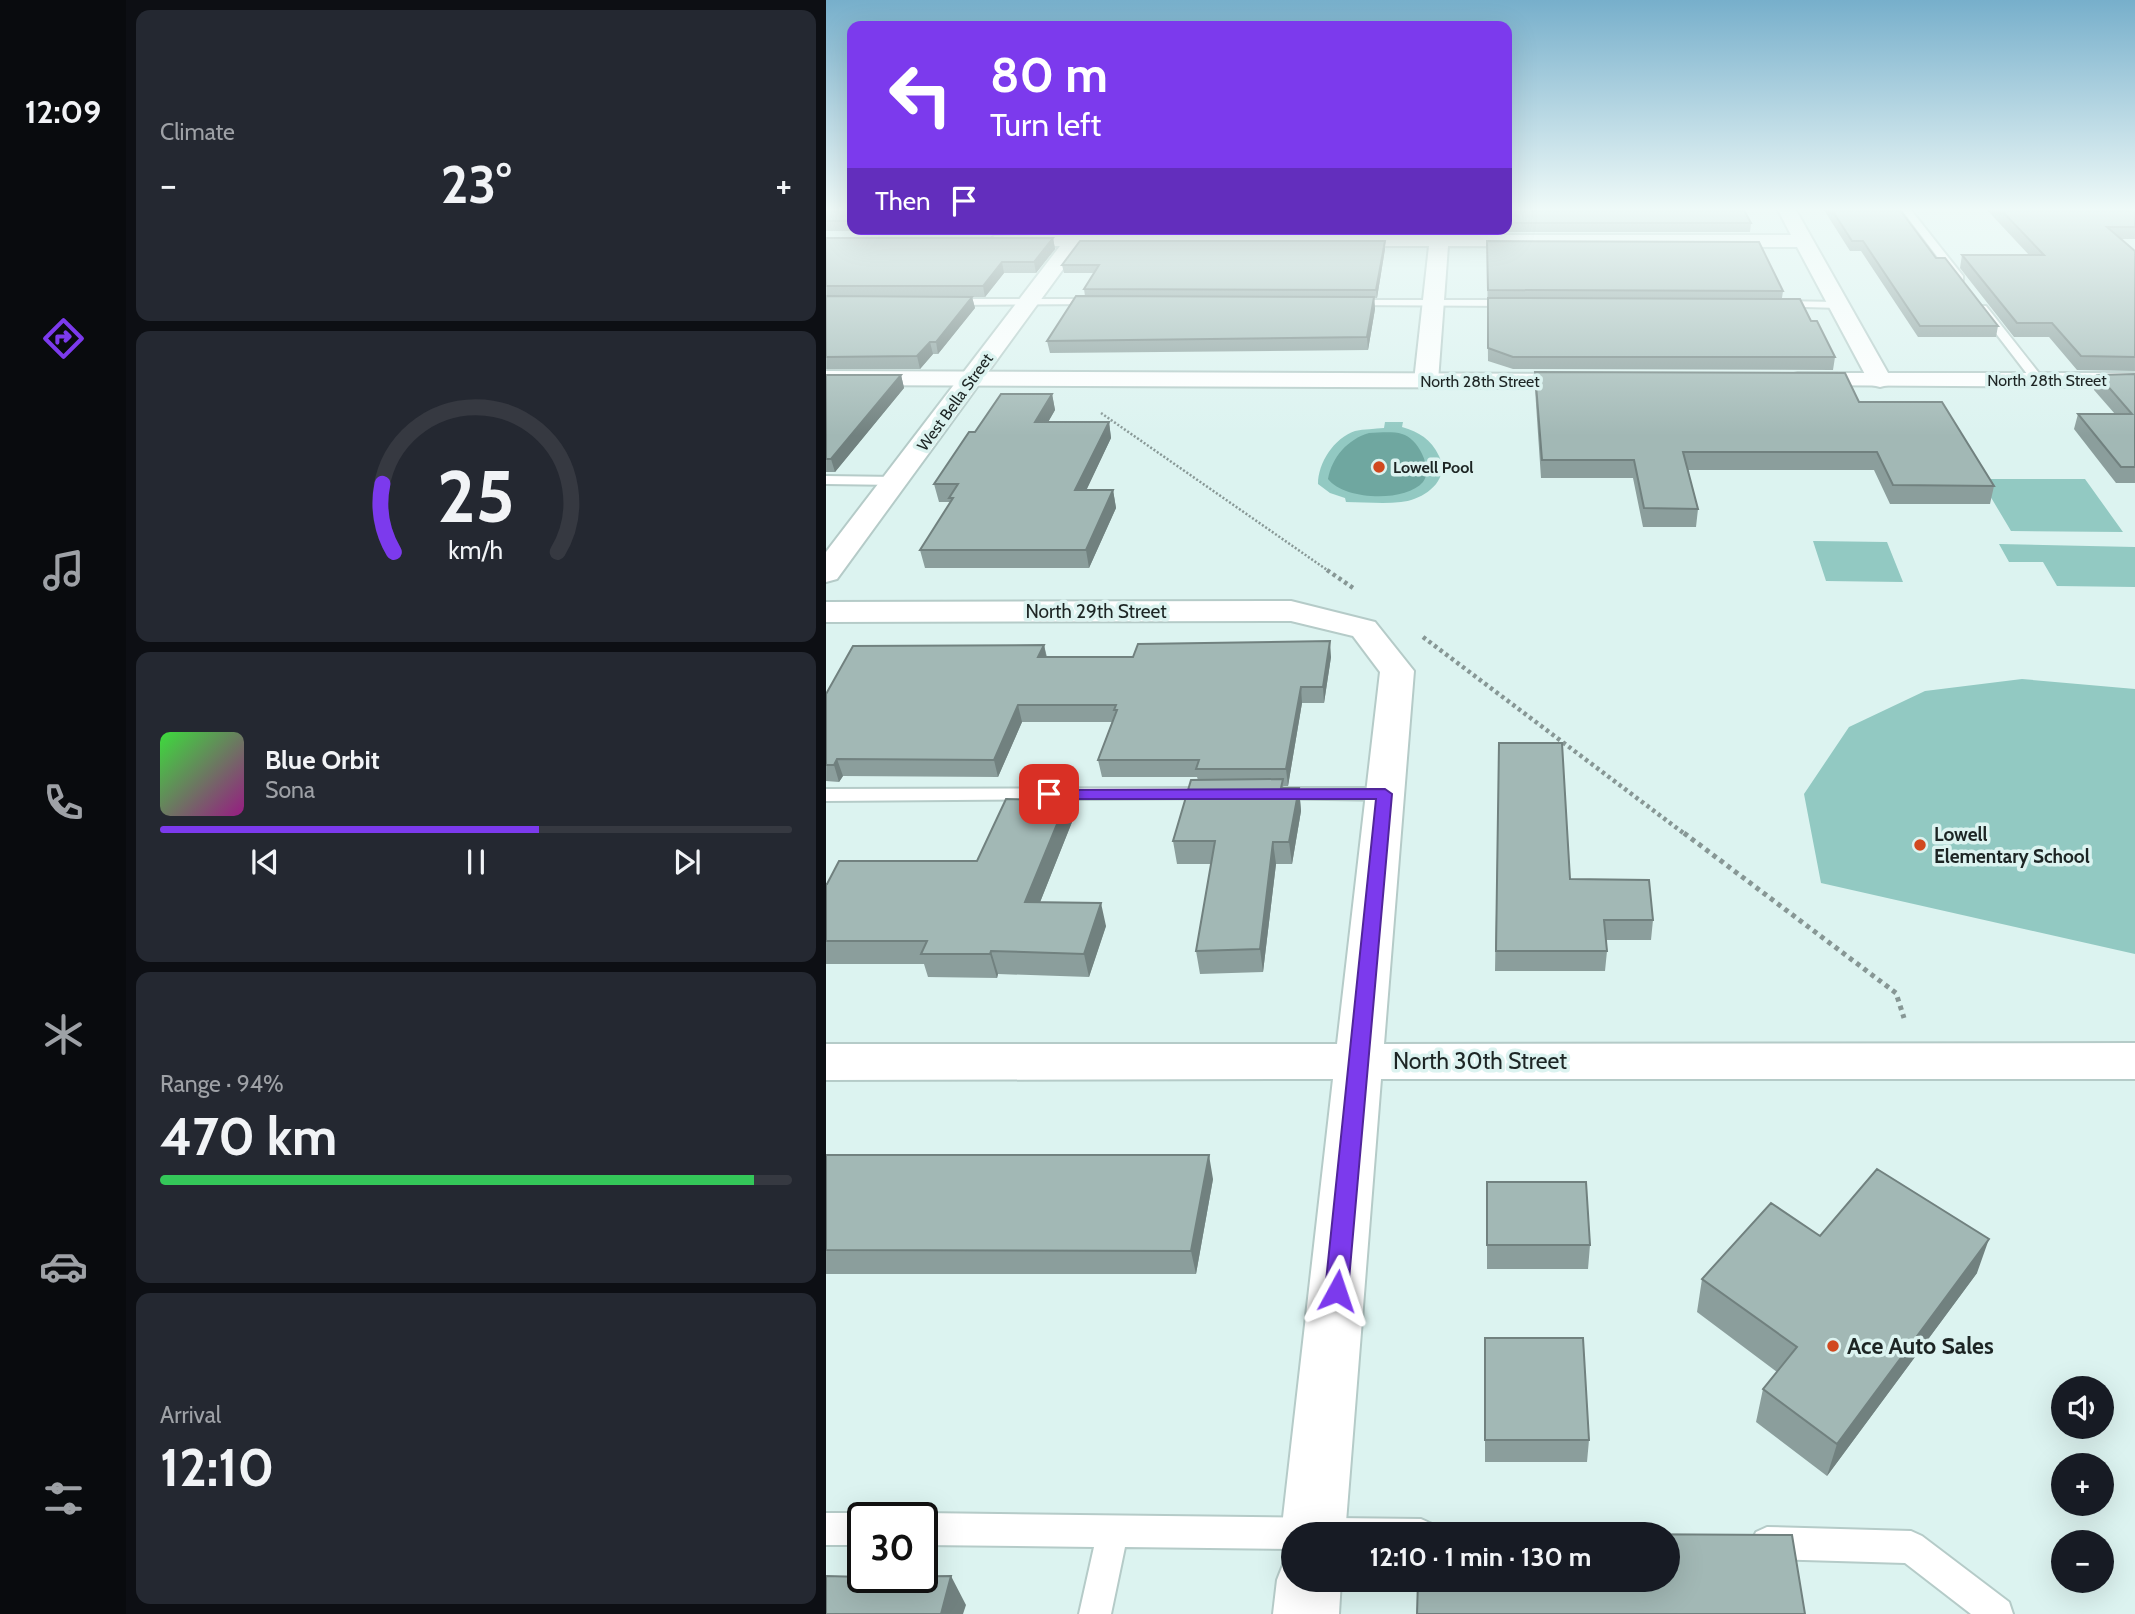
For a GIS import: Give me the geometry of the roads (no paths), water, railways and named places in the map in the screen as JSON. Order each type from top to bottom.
[{"type":"street","name":"West Bella Street","points":[[826,573],[1041,285]]},
{"type":"street","points":[[1426,381],[1435,285]]},
{"type":"street","points":[[1829,285],[1880,380]]},
{"type":"street","name":"North 28th Street","points":[[826,378],[1606,381]]},
{"type":"street","name":"North 28th Street","points":[[1774,380],[2135,380]]},
{"type":"street","name":"North 29th Street","points":[[826,612],[1362,610],[1396,671],[1385,794]]},
{"type":"street","points":[[1315,1522],[1385,794]]},
{"type":"street","name":"North 30th Street","points":[[826,1062],[2135,1061]]},
{"type":"street","points":[[1306,1614],[1308,1592]]},
{"type":"lane","points":[[1972,295],[2038,380]]},
{"type":"lane","points":[[934,302],[1113,302]]},
{"type":"lane","points":[[1336,303],[1530,303]]},
{"type":"lane","points":[[1763,304],[1839,304]]},
{"type":"lane","points":[[826,480],[897,481]]},
{"type":"lane","points":[[826,795],[1231,794]]},
{"type":"lane","points":[[1259,794],[1385,794]]},
{"type":"lane","points":[[826,1529],[847,1529]]},
{"type":"lane","points":[[938,1529],[1113,1530],[1281,1546]]},
{"type":"lane","points":[[1095,1614],[1113,1530]]},
{"type":"lane","points":[[1735,1543],[1911,1547],[1997,1614]]},
{"type":"place","name":"Lowell Pool","points":[[1379,467]]},
{"type":"place","name":"Lowell Elementary School","points":[[1920,845]]},
{"type":"place","name":"Ace Auto Sales","points":[[1833,1346]]}]
